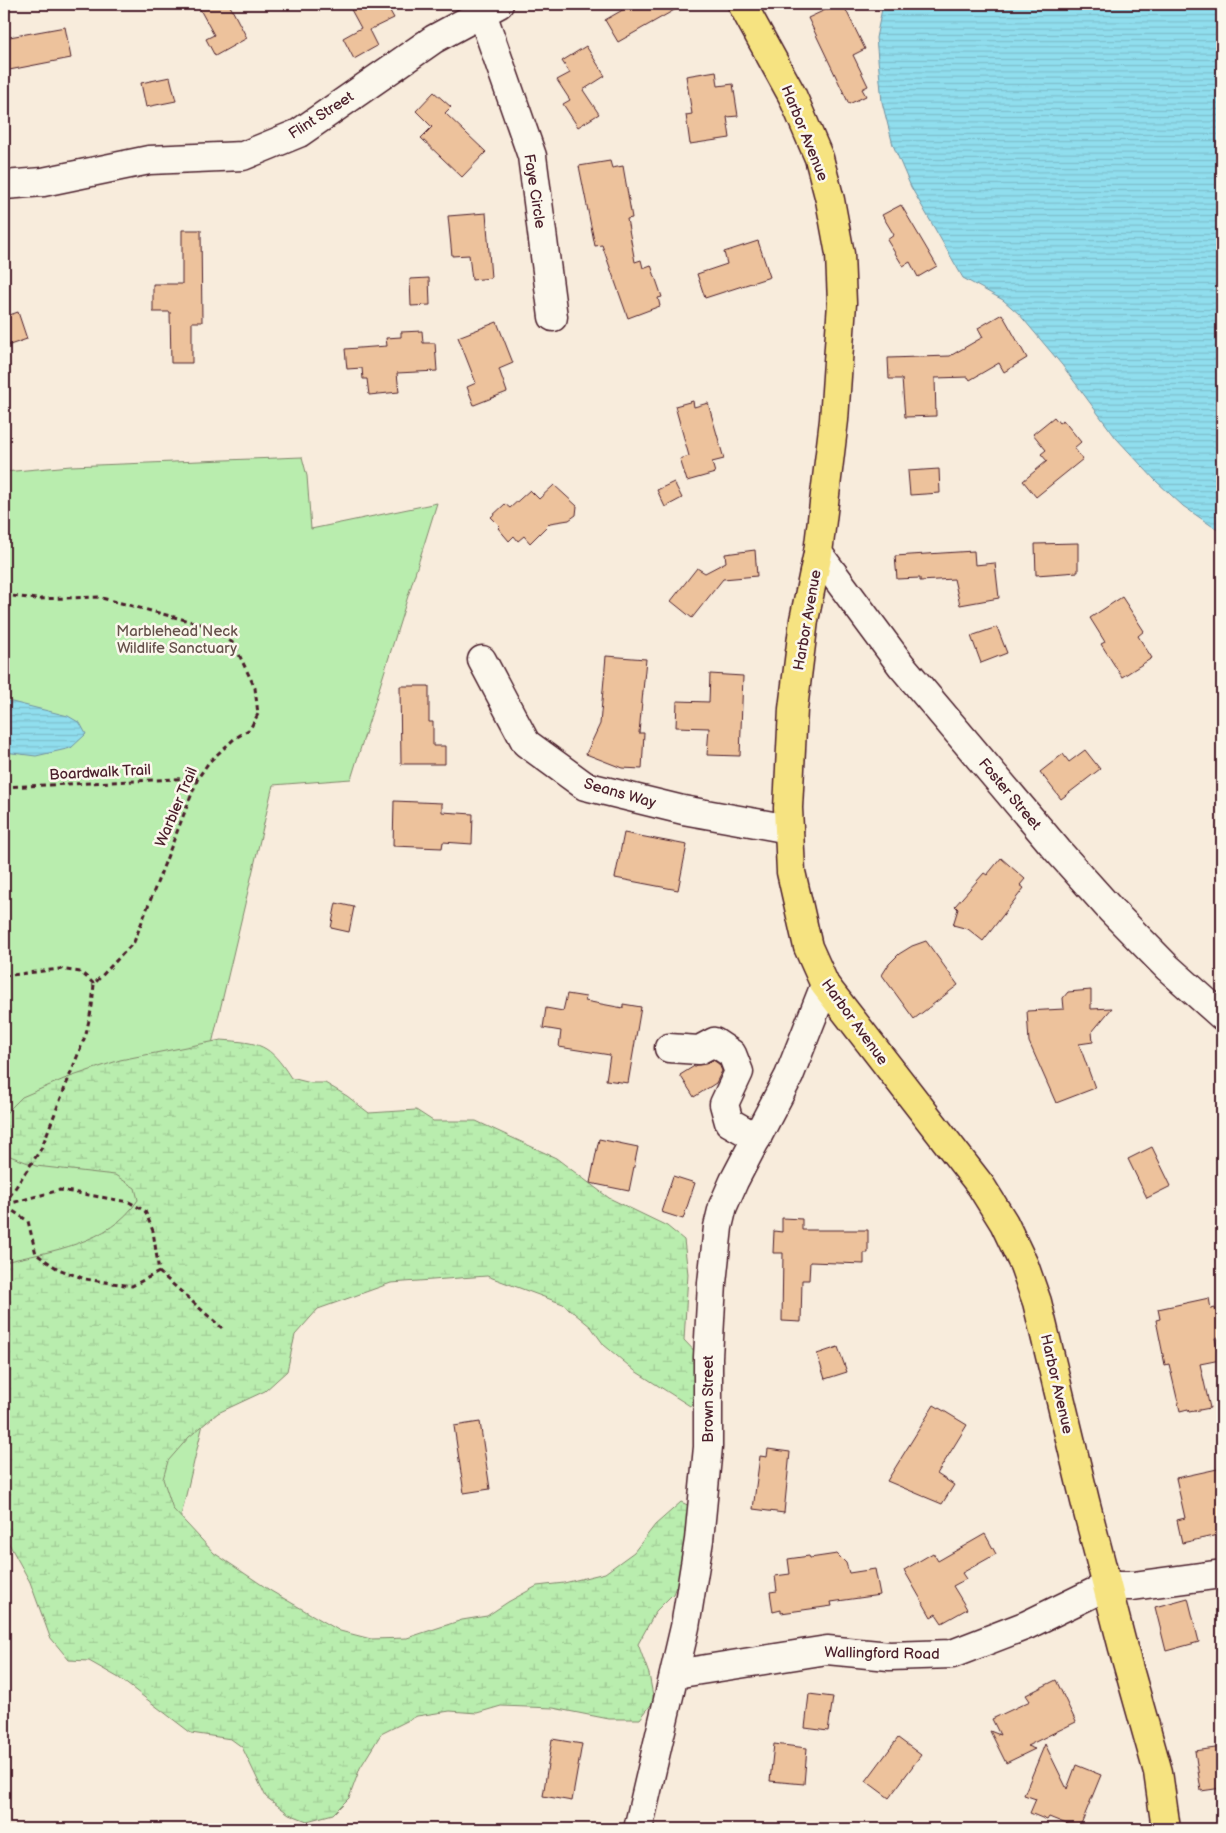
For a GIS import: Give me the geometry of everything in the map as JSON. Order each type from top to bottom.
[{"type":"main road","name":"Harbor Avenue","points":[[742,4],[792,94],[819,158],[830,200],[840,254],[842,303],[834,420],[818,553],[804,620],[793,709],[788,808],[791,872],[808,947],[825,985],[981,1186],[1004,1223],[1024,1265],[1037,1302],[1084,1502],[1158,1772],[1166,1829]]},
{"type":"street","name":"Flint Street","points":[[4,185],[42,182],[149,160],[243,156],[299,133],[434,39],[490,8]]},
{"type":"street","name":"Faye Circle","points":[[490,8],[532,156],[553,316]]},
{"type":"street","name":"Foster Street","points":[[818,553],[901,665],[1058,851],[1111,910],[1167,967],[1222,1016]]},
{"type":"street","name":"Seans Way","points":[[482,660],[526,743],[585,786],[683,810],[789,828]]},
{"type":"street","name":"Brown Street","points":[[638,1829],[685,1627],[699,1540],[708,1447],[708,1358],[718,1227],[734,1181],[789,1076],[825,985]]},
{"type":"street","points":[[669,1048],[699,1050],[714,1042],[732,1054],[739,1072],[724,1104],[730,1122],[757,1138]]},
{"type":"street","points":[[1107,1586],[1133,1586],[1222,1574]]},
{"type":"street","name":"Wallingford Road","points":[[675,1674],[827,1650],[889,1656],[952,1654],[1027,1625],[1107,1586]]},
{"type":"path","name":"Warbler Trail","points":[[4,595],[36,599],[98,597],[212,627],[234,644],[255,688],[258,714],[250,729],[234,739],[208,762],[198,778],[134,942],[94,984]]},
{"type":"path","name":"Boardwalk Trail","points":[[4,787],[198,778]]},
{"type":"path","points":[[4,976],[59,968],[81,972],[94,984],[92,1006],[86,1034],[41,1149],[4,1205]]},
{"type":"path","points":[[4,1205],[60,1190],[129,1202],[145,1212],[153,1231],[158,1272],[222,1328]]},
{"type":"path","points":[[4,1205],[28,1221],[36,1254],[58,1269],[85,1280],[132,1286],[158,1272]]},
{"type":"green space","name":"Marblehead Neck Wildlife Sanctuary","points":[[302,457],[307,476],[311,529],[437,503],[351,779],[273,785],[191,1133],[268,1153],[169,1566],[4,1524],[4,472],[71,466]]},
{"type":"green space","points":[[221,1040],[245,1042],[262,1047],[276,1058],[291,1078],[311,1083],[325,1083],[347,1096],[369,1113],[416,1110],[433,1121],[476,1121],[556,1158],[609,1198],[667,1226],[684,1240],[688,1274],[684,1340],[702,1359],[700,1403],[690,1406],[635,1371],[604,1345],[591,1327],[563,1304],[487,1276],[391,1283],[318,1309],[295,1335],[287,1371],[265,1391],[218,1413],[189,1437],[168,1461],[163,1479],[173,1509],[214,1553],[271,1591],[340,1631],[371,1639],[407,1638],[462,1620],[487,1616],[537,1586],[564,1583],[605,1573],[634,1552],[655,1525],[681,1502],[694,1508],[690,1552],[673,1594],[656,1611],[638,1644],[649,1674],[654,1701],[640,1719],[609,1719],[553,1708],[501,1706],[477,1713],[450,1711],[417,1716],[381,1734],[360,1768],[349,1798],[333,1814],[307,1821],[289,1814],[266,1797],[242,1747],[231,1739],[191,1733],[119,1678],[89,1661],[69,1660],[50,1637],[30,1582],[8,1542],[4,1539],[4,1262],[59,1249],[95,1236],[111,1227],[126,1215],[138,1200],[135,1188],[115,1175],[36,1166],[10,1156],[4,1148],[4,1115],[22,1097],[64,1079],[120,1060]]},
{"type":"water","points":[[883,4],[1222,4],[1222,533],[1183,506],[1156,481],[1116,438],[1062,365],[1019,314],[1003,300],[963,278],[911,187],[893,145],[882,102],[876,38]]},
{"type":"water","points":[[4,700],[68,716],[80,723],[86,734],[71,748],[36,756],[4,752]]},
{"type":"building","points":[[197,4],[229,4],[247,38],[215,56],[206,39],[214,35]]},
{"type":"building","points":[[348,4],[386,4],[394,18],[369,30],[377,46],[354,59],[343,38],[361,28]]},
{"type":"building","points":[[633,4],[685,4],[618,42],[605,20]]},
{"type":"building","points":[[838,4],[843,4],[865,49],[853,55],[868,86],[862,89],[866,96],[849,104],[808,18]]},
{"type":"building","points":[[65,27],[71,58],[4,71],[4,38]]},
{"type":"building","points":[[586,46],[605,76],[583,90],[599,114],[578,127],[563,104],[570,100],[557,80],[570,73],[562,61]]},
{"type":"building","points":[[716,71],[718,86],[733,84],[738,116],[727,117],[730,138],[690,144],[686,115],[692,114],[686,76]]},
{"type":"building","points":[[170,77],[176,101],[146,107],[141,83]]},
{"type":"building","points":[[434,92],[451,107],[445,113],[486,152],[462,177],[421,138],[432,127],[416,111]]},
{"type":"building","points":[[610,161],[612,168],[623,166],[632,218],[627,219],[635,262],[641,260],[643,268],[651,265],[662,297],[658,298],[660,306],[628,318],[602,245],[595,246],[579,166]]},
{"type":"building","points":[[901,205],[937,266],[918,277],[910,262],[903,266],[887,240],[894,235],[882,215]]},
{"type":"building","points":[[486,213],[491,278],[472,280],[469,255],[452,256],[448,216]]},
{"type":"building","points":[[182,230],[201,230],[202,322],[192,322],[192,363],[171,363],[170,312],[153,312],[153,284],[182,284]]},
{"type":"building","points":[[758,241],[770,277],[705,298],[697,274],[727,264],[724,252]]},
{"type":"building","points":[[429,278],[430,305],[411,306],[410,279]]},
{"type":"building","points":[[18,312],[27,339],[4,347],[4,317]]},
{"type":"building","points":[[1002,314],[1027,358],[1004,372],[999,363],[970,380],[968,377],[935,378],[936,416],[905,417],[902,379],[889,379],[888,358],[950,356],[983,337],[978,328]]},
{"type":"building","points":[[497,322],[513,363],[499,369],[507,392],[474,405],[467,387],[476,383],[458,337]]},
{"type":"building","points":[[422,331],[423,343],[435,343],[437,371],[397,373],[399,392],[369,395],[367,379],[363,379],[362,368],[347,369],[345,349],[387,346],[386,338],[401,337],[401,332]]},
{"type":"building","points":[[693,401],[694,407],[708,403],[724,459],[712,462],[715,473],[687,481],[680,459],[689,456],[675,406]]},
{"type":"building","points":[[1054,417],[1059,423],[1063,420],[1081,442],[1074,448],[1083,459],[1036,497],[1023,481],[1047,461],[1041,454],[1046,450],[1033,434]]},
{"type":"building","points":[[939,469],[940,493],[910,495],[908,471]]},
{"type":"building","points":[[674,482],[682,498],[665,507],[657,490]]},
{"type":"building","points":[[554,485],[577,506],[576,515],[569,520],[550,523],[530,543],[524,536],[518,541],[514,536],[509,541],[498,528],[500,526],[491,517],[505,504],[510,508],[530,490],[539,499]]},
{"type":"building","points":[[1078,543],[1078,572],[1036,575],[1035,544]]},
{"type":"building","points":[[755,550],[757,576],[723,579],[692,618],[671,601],[697,568],[705,573],[726,562],[725,554]]},
{"type":"building","points":[[974,551],[975,565],[995,563],[999,598],[960,605],[954,579],[920,581],[920,578],[897,579],[895,556]]},
{"type":"building","points":[[1122,597],[1144,631],[1138,636],[1152,658],[1122,677],[1101,644],[1105,642],[1090,618]]},
{"type":"building","points":[[997,627],[1007,653],[981,663],[971,636]]},
{"type":"building","points":[[606,656],[646,659],[639,733],[644,733],[642,769],[622,768],[586,754],[600,724]]},
{"type":"building","points":[[710,674],[743,676],[740,756],[707,755],[709,728],[676,727],[677,701],[709,702]]},
{"type":"building","points":[[400,686],[429,686],[429,722],[433,722],[433,746],[445,746],[445,764],[401,764]]},
{"type":"building","points":[[1085,750],[1100,769],[1061,799],[1040,772],[1063,754],[1069,762]]},
{"type":"building","points":[[394,801],[442,803],[442,812],[473,814],[472,844],[443,842],[442,848],[393,846]]},
{"type":"building","points":[[624,833],[687,845],[678,890],[615,878]]},
{"type":"building","points":[[1001,858],[1025,879],[1020,885],[1024,888],[983,941],[968,929],[953,925],[958,909],[955,906],[984,873],[987,875]]},
{"type":"building","points":[[336,903],[354,907],[349,932],[331,928]]},
{"type":"building","points":[[926,941],[958,985],[914,1019],[882,975],[899,954],[912,946]]},
{"type":"building","points":[[1091,990],[1091,1009],[1112,1008],[1092,1032],[1093,1042],[1079,1044],[1095,1088],[1056,1103],[1029,1042],[1027,1011],[1064,1009],[1063,998],[1068,992]]},
{"type":"building","points":[[567,994],[586,997],[585,1001],[623,1008],[623,1004],[641,1007],[628,1083],[606,1080],[610,1055],[559,1047],[561,1031],[543,1028],[546,1008],[563,1011]]},
{"type":"building","points":[[713,1060],[719,1064],[722,1071],[716,1083],[694,1097],[680,1075],[696,1065],[706,1064]]},
{"type":"building","points":[[599,1139],[638,1147],[629,1191],[590,1183]]},
{"type":"building","points":[[1152,1147],[1171,1186],[1147,1198],[1128,1159]]},
{"type":"building","points":[[673,1176],[695,1183],[683,1219],[661,1212]]},
{"type":"building","points":[[782,1218],[802,1219],[802,1230],[868,1230],[868,1253],[864,1253],[864,1264],[810,1262],[809,1280],[802,1280],[801,1322],[782,1321],[783,1253],[773,1253],[774,1231],[782,1232]]},
{"type":"building","points":[[1209,1298],[1211,1309],[1215,1308],[1217,1315],[1222,1314],[1222,1336],[1215,1338],[1220,1360],[1200,1364],[1210,1408],[1189,1412],[1188,1409],[1180,1411],[1169,1364],[1165,1365],[1156,1320],[1160,1319],[1158,1309]]},
{"type":"building","points":[[838,1347],[847,1372],[825,1379],[817,1354]]},
{"type":"building","points":[[934,1405],[967,1425],[937,1474],[954,1485],[942,1504],[887,1481]]},
{"type":"building","points":[[480,1422],[490,1489],[464,1493],[454,1426]]},
{"type":"building","points":[[768,1449],[790,1452],[784,1513],[753,1509],[760,1456],[767,1457]]},
{"type":"building","points":[[1222,1468],[1222,1534],[1182,1543],[1177,1520],[1185,1518],[1176,1478]]},
{"type":"building","points":[[985,1534],[996,1554],[962,1573],[966,1579],[953,1586],[967,1609],[942,1623],[936,1614],[931,1617],[904,1570],[933,1553],[938,1561]]},
{"type":"building","points":[[837,1554],[846,1563],[849,1573],[875,1569],[880,1595],[831,1602],[832,1606],[781,1613],[781,1610],[773,1612],[770,1592],[777,1591],[775,1576],[790,1574],[788,1559]]},
{"type":"building","points":[[1188,1598],[1199,1642],[1166,1651],[1155,1607]]},
{"type":"building","points":[[1056,1680],[1076,1722],[1027,1746],[1035,1749],[1006,1763],[990,1731],[1000,1735],[992,1719],[1030,1701],[1026,1695]]},
{"type":"building","points":[[809,1694],[833,1697],[828,1731],[805,1728]]},
{"type":"building","points":[[898,1738],[921,1755],[889,1798],[866,1781]]},
{"type":"building","points":[[552,1739],[582,1744],[572,1801],[543,1796]]},
{"type":"building","points":[[774,1744],[807,1748],[804,1784],[770,1781]]},
{"type":"building","points":[[1045,1744],[1067,1789],[1076,1765],[1101,1775],[1079,1829],[1049,1817],[1047,1820],[1030,1813],[1036,1799],[1024,1795]]},
{"type":"building","points":[[1222,1747],[1222,1788],[1201,1791],[1195,1751]]}]
